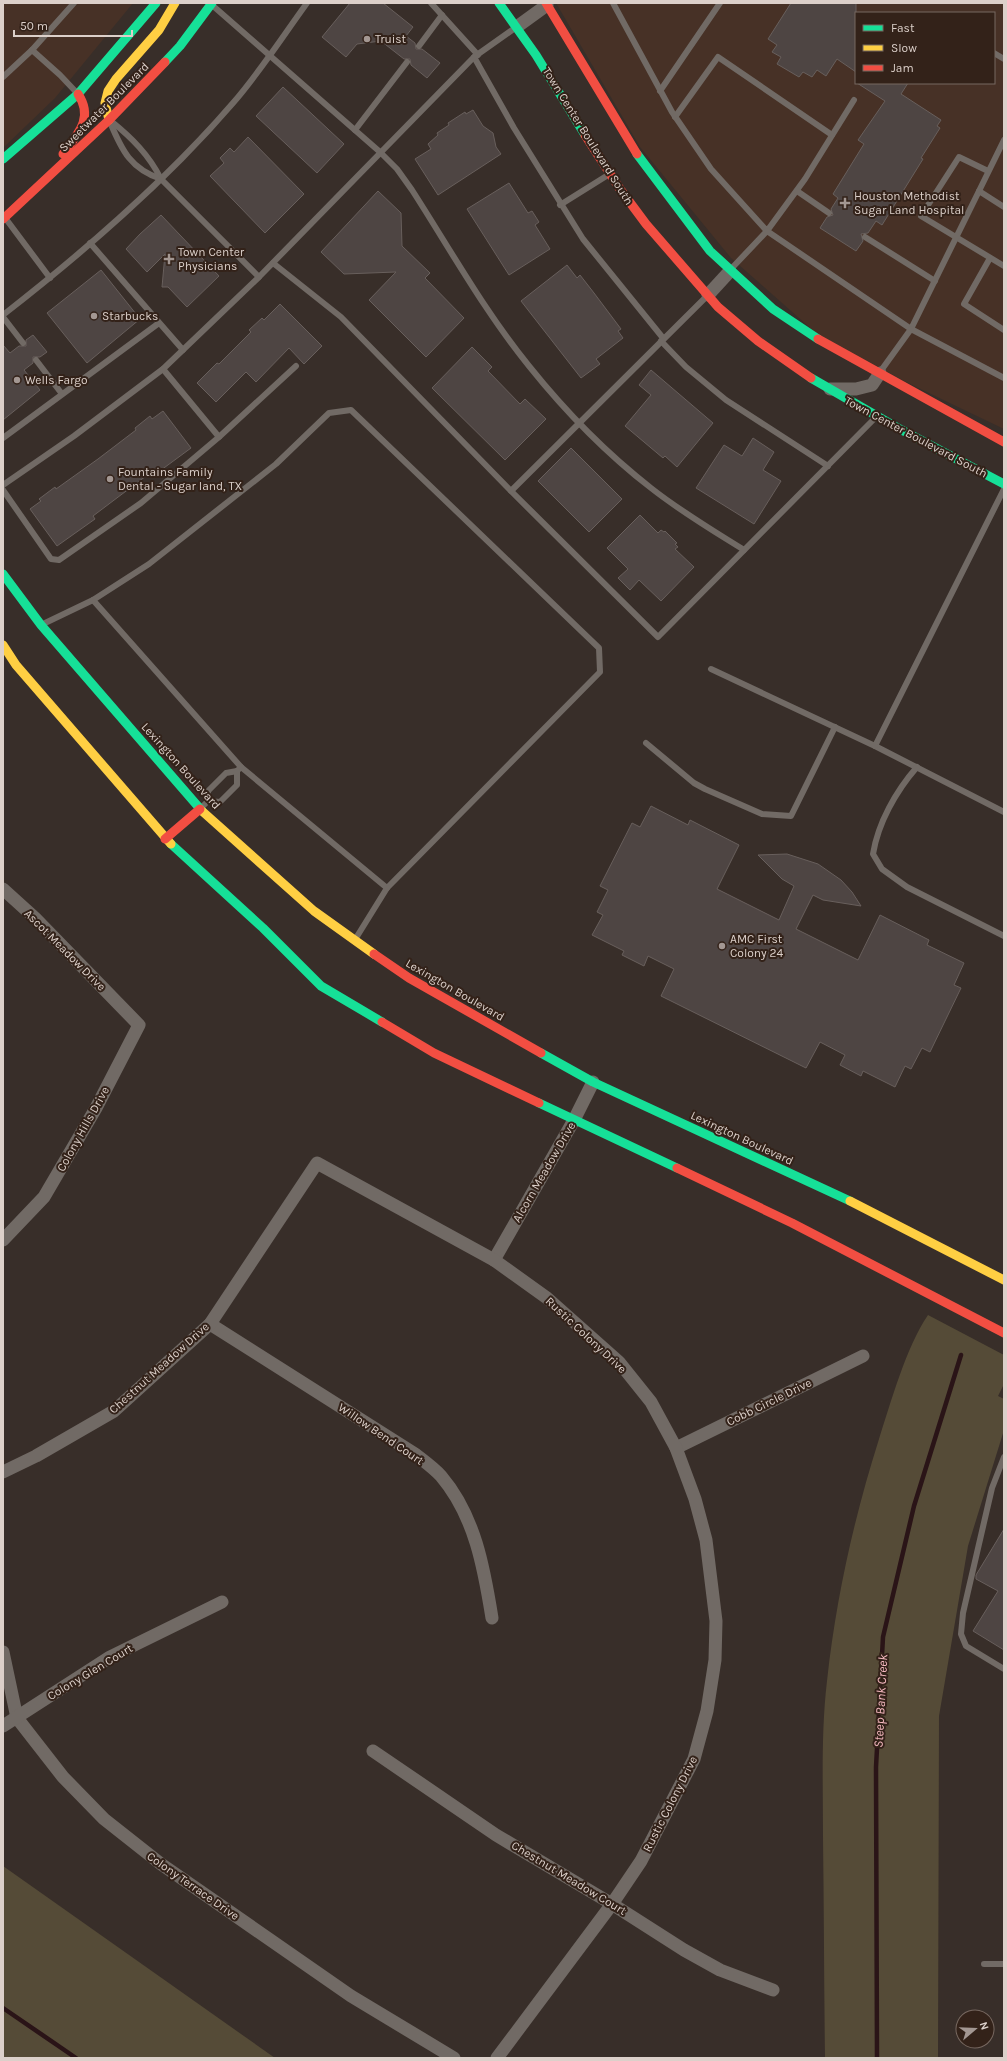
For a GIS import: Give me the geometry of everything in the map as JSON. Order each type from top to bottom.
[{"type":"main road","points":[[3,159],[78,94],[156,3]]},
{"type":"main road","points":[[109,120],[106,103],[108,91],[116,79],[159,30],[175,3]]},
{"type":"main road","name":"Town Center Boulevard South","points":[[499,3],[518,26],[559,89],[610,174],[639,216],[724,314],[806,377],[876,417],[1004,484]]},
{"type":"main road","points":[[549,3],[642,162],[710,251],[730,271],[773,309],[831,348],[880,373],[1004,442]]},
{"type":"main road","name":"Sweetwater Boulevard","points":[[4,218],[109,120],[180,46],[211,4]]},
{"type":"main road","points":[[42,184],[75,138],[85,117],[85,105],[78,94]]},
{"type":"main road","name":"Lexington Boulevard","points":[[3,574],[41,625],[200,809],[314,911],[355,940],[409,978],[593,1082],[863,1207],[1004,1280]]},
{"type":"main road","points":[[3,645],[16,665],[165,839],[263,928],[321,986],[434,1053],[792,1223],[1004,1333]]},
{"type":"main road","points":[[165,839],[200,809]]},
{"type":"street","points":[[518,26],[549,3]]},
{"type":"street","points":[[708,295],[730,271]]},
{"type":"street","name":"Town Center Boulevard South","points":[[828,390],[856,389],[872,385],[880,373]]},
{"type":"street","name":"Ascot Meadow Drive","points":[[3,889],[35,918],[126,1012]]},
{"type":"street","name":"Colony Hills Drive","points":[[3,1240],[44,1197],[96,1108],[139,1025],[126,1012]]},
{"type":"street","name":"Alcorn Meadow Drive","points":[[494,1260],[574,1120],[593,1082]]},
{"type":"street","name":"Rustic Colony Drive","points":[[317,1163],[494,1260],[547,1298],[619,1362],[651,1402],[676,1448],[695,1498],[706,1540],[716,1621],[715,1660],[707,1711],[694,1759],[641,1861],[612,1904],[497,2058]]},
{"type":"street","name":"Chestnut Meadow Drive","points":[[3,1472],[36,1456],[114,1411],[210,1324],[317,1163]]},
{"type":"street","name":"Willow Bend Court","points":[[210,1324],[415,1454],[440,1476],[459,1502],[476,1538],[485,1574],[492,1618]]},
{"type":"street","name":"Cobb Circle Drive","points":[[676,1448],[863,1356]]},
{"type":"street","name":"Colony Glen Court","points":[[3,1726],[110,1657],[222,1602]]},
{"type":"street","name":"Colony Terrace Drive","points":[[3,1652],[17,1718],[63,1777],[104,1819],[161,1864],[351,1996],[454,2058]]},
{"type":"street","name":"Chestnut Meadow Court","points":[[373,1752],[496,1835],[612,1904],[684,1950],[720,1970],[773,1990]]},
{"type":"lane","points":[[3,77],[32,50],[74,3]]},
{"type":"lane","points":[[23,343],[3,316],[50,278],[162,179],[233,102],[307,3]]},
{"type":"lane","points":[[431,3],[476,56],[560,205],[582,239],[662,340],[686,367],[726,400],[828,466]]},
{"type":"lane","points":[[613,3],[675,117],[711,169],[767,230],[911,329],[1004,378]]},
{"type":"lane","points":[[660,91],[720,3]]},
{"type":"lane","points":[[211,4],[380,152],[396,169],[412,190],[498,325],[529,366],[579,423],[650,488],[691,517],[744,550]]},
{"type":"lane","points":[[419,46],[442,15]]},
{"type":"lane","points":[[3,485],[74,436],[163,369],[273,263],[380,152],[476,56],[518,26]]},
{"type":"lane","points":[[32,50],[60,74],[78,94]]},
{"type":"lane","points":[[995,54],[1004,59]]},
{"type":"lane","points":[[675,117],[718,57],[832,135]]},
{"type":"lane","points":[[355,130],[407,62]]},
{"type":"lane","points":[[730,271],[767,230],[797,191],[854,100]]},
{"type":"lane","points":[[109,120],[121,148],[144,173],[162,179]]},
{"type":"lane","points":[[109,120],[130,137],[152,162],[162,179],[259,277]]},
{"type":"lane","points":[[880,373],[911,329],[957,239],[1004,140]]},
{"type":"lane","points":[[988,171],[959,157],[921,216],[1004,266]]},
{"type":"lane","points":[[560,205],[610,174]]},
{"type":"lane","points":[[797,191],[829,213]]},
{"type":"lane","points":[[979,191],[1004,207]]},
{"type":"lane","points":[[4,218],[50,278]]},
{"type":"lane","points":[[865,237],[935,281]]},
{"type":"lane","points":[[90,243],[183,350]]},
{"type":"lane","points":[[990,258],[964,304],[1004,330]]},
{"type":"lane","points":[[273,263],[341,317],[511,491],[658,637],[876,417]]},
{"type":"lane","points":[[511,491],[708,295]]},
{"type":"lane","points":[[3,438],[159,323]]},
{"type":"lane","points":[[36,360],[62,394]]},
{"type":"lane","points":[[3,490],[51,560],[59,560],[141,503],[219,437],[296,366]]},
{"type":"lane","points":[[163,369],[219,437]]},
{"type":"lane","points":[[41,625],[93,600],[149,564],[264,474],[330,413],[351,410],[599,648],[600,672],[387,888],[355,940]]},
{"type":"lane","points":[[874,746],[1004,489]]},
{"type":"lane","points":[[93,600],[239,769],[387,888]]},
{"type":"lane","points":[[711,669],[874,746],[1004,812]]},
{"type":"lane","points":[[646,743],[694,783],[705,789],[762,814],[790,816],[835,727]]},
{"type":"lane","points":[[917,767],[904,782],[876,837],[873,854],[882,869],[907,887],[1004,936]]},
{"type":"lane","points":[[208,801],[220,802],[237,785],[239,769]]},
{"type":"lane","points":[[200,809],[208,801],[208,791],[226,773],[239,769]]},
{"type":"lane","points":[[1004,1457],[992,1488],[963,1613],[961,1634],[966,1646],[1004,1669]]},
{"type":"lane","points":[[984,1964],[1004,1964]]},
{"type":"shaded area","points":[[3,3],[133,3],[55,98],[3,148]]},
{"type":"shaded area","name":"Houston Methodist Sugar Land Hospital","points":[[556,3],[1004,3],[1004,429],[906,382],[816,333],[731,258],[640,147]]},
{"type":"shaded area","points":[[928,1315],[1004,1355],[1004,1384],[998,1396],[1004,1399],[1004,1430],[968,1546],[939,1716],[938,2058],[825,2058],[823,1759],[825,1700],[835,1619],[854,1528],[870,1469],[906,1359],[920,1328]]},
{"type":"shaded area","points":[[3,1866],[275,2058],[3,2058]]},
{"type":"building","name":"Truist","points":[[350,3],[383,3],[413,27],[406,36],[415,43],[416,49],[422,49],[440,63],[427,78],[411,65],[410,59],[404,59],[381,41],[357,44],[346,57],[322,37]]},
{"type":"building","points":[[791,3],[856,3],[855,71],[837,59],[826,76],[817,70],[812,77],[803,72],[799,77],[777,64],[781,57],[772,52],[777,45],[768,39]]},
{"type":"building","points":[[859,84],[907,84],[901,94],[941,120],[937,126],[940,128],[921,158],[923,159],[882,225],[876,221],[868,233],[861,234],[863,241],[856,251],[820,228],[827,217],[833,215],[831,209],[838,198],[833,194],[864,144],[858,140],[885,101]]},
{"type":"building","points":[[283,87],[344,144],[317,173],[256,116]]},
{"type":"building","points":[[473,110],[483,126],[493,133],[496,147],[501,154],[438,195],[415,159],[431,149],[428,144],[438,135],[437,133],[449,125],[448,123],[465,112],[466,114]]},
{"type":"building","points":[[248,137],[304,194],[265,233],[210,176],[224,163],[220,158],[230,148],[234,152]]},
{"type":"building","points":[[509,183],[528,213],[532,211],[539,222],[535,225],[550,249],[509,275],[467,209]]},
{"type":"building","points":[[378,191],[401,213],[402,246],[430,273],[425,278],[464,318],[426,357],[369,300],[396,272],[344,274],[321,252]]},
{"type":"building","name":"Town Center Physicians","points":[[161,215],[219,276],[187,307],[168,287],[162,287],[165,254],[147,272],[126,249]]},
{"type":"building","points":[[567,265],[577,278],[580,275],[594,293],[621,329],[618,331],[623,338],[596,359],[600,364],[581,378],[521,301]]},
{"type":"building","name":"Starbucks","points":[[101,270],[140,319],[87,363],[47,313]]},
{"type":"building","points":[[280,304],[322,346],[304,364],[289,348],[256,382],[246,372],[216,402],[197,383],[217,363],[219,364],[251,332],[249,330],[262,318],[264,320]]},
{"type":"building","name":"Wells Fargo","points":[[33,335],[47,352],[40,357],[33,357],[33,363],[24,370],[40,390],[3,420],[3,345],[10,353],[19,346],[26,346],[26,340]]},
{"type":"building","points":[[472,347],[492,367],[488,371],[520,404],[525,399],[546,419],[505,460],[432,388]]},
{"type":"building","points":[[651,370],[713,423],[677,467],[665,456],[663,458],[625,426],[651,395],[639,385]]},
{"type":"building","name":"Fountains Family Dental - Sugar land, TX","points":[[163,411],[191,448],[153,476],[150,473],[93,516],[95,519],[57,546],[30,509],[41,501],[39,499],[55,487],[56,489],[136,430],[135,428],[150,416],[152,419]]},
{"type":"building","points":[[753,438],[774,452],[763,470],[781,481],[754,524],[696,488],[724,445],[742,456]]},
{"type":"building","points":[[571,448],[622,499],[589,532],[538,481]]},
{"type":"building","points":[[640,515],[658,533],[661,530],[664,532],[665,531],[677,543],[675,544],[678,547],[675,549],[694,567],[661,601],[639,580],[630,590],[618,578],[628,569],[607,548]]},
{"type":"building","name":"AMC First Colony 24","points":[[651,806],[688,825],[690,820],[739,845],[717,889],[779,920],[794,886],[782,879],[758,855],[787,854],[818,864],[841,880],[852,892],[861,906],[823,900],[813,895],[796,929],[858,960],[880,915],[929,940],[927,945],[964,963],[954,985],[961,988],[930,1052],[922,1048],[911,1069],[905,1066],[895,1087],[863,1071],[861,1076],[840,1065],[845,1055],[820,1042],[806,1068],[661,996],[674,969],[648,956],[644,966],[622,955],[624,951],[592,935],[603,915],[597,912],[608,890],[600,886],[632,823],[640,827]]},
{"type":"building","points":[[1004,1529],[1004,1650],[973,1631],[998,1591],[976,1579],[976,1575]]},
{"type":"waterway","name":"Steep Bank Creek","points":[[877,2058],[876,1767],[883,1637],[914,1506],[961,1355]]},
{"type":"waterway","name":"Steep Bank Creek","points":[[3,2008],[76,2058]]},
{"type":"traffic: fast","points":[[3,159],[78,94],[156,3]]},
{"type":"traffic: fast","points":[[165,62],[180,46],[212,3]]},
{"type":"traffic: fast","points":[[499,3],[536,55],[585,135]]},
{"type":"traffic: fast","points":[[637,154],[710,251],[773,309],[818,339]]},
{"type":"traffic: fast","points":[[811,378],[896,427],[1004,484]]},
{"type":"traffic: fast","points":[[3,574],[41,625],[202,811]]},
{"type":"traffic: fast","points":[[171,844],[263,928],[321,986],[382,1022]]},
{"type":"traffic: fast","points":[[541,1053],[593,1082],[850,1201]]},
{"type":"traffic: fast","points":[[539,1103],[677,1168]]},
{"type":"traffic: slow","points":[[109,120],[105,103],[108,91],[116,79],[159,30],[175,3]]},
{"type":"traffic: slow","points":[[3,645],[16,665],[171,844]]},
{"type":"traffic: slow","points":[[202,811],[314,911],[374,954]]},
{"type":"traffic: slow","points":[[850,1201],[1004,1280]]},
{"type":"traffic: jam","points":[[546,3],[637,154]]},
{"type":"traffic: jam","points":[[3,219],[109,120],[165,62]]},
{"type":"traffic: jam","points":[[63,154],[79,133],[82,126],[85,111],[78,94]]},
{"type":"traffic: jam","points":[[585,135],[620,189],[646,224],[718,307],[758,341],[811,378]]},
{"type":"traffic: jam","points":[[818,339],[1004,442]]},
{"type":"traffic: jam","points":[[165,839],[200,809]]},
{"type":"traffic: jam","points":[[374,954],[409,978],[541,1053]]},
{"type":"traffic: jam","points":[[382,1022],[434,1053],[539,1103]]},
{"type":"traffic: jam","points":[[677,1168],[792,1223],[1004,1333]]},
{"type":"place","name":"Truist","points":[[367,39]]},
{"type":"place","name":"Houston Methodist Sugar Land Hospital","points":[[845,203]]},
{"type":"place","name":"Town Center Physicians","points":[[169,259]]},
{"type":"place","name":"Starbucks","points":[[94,316]]},
{"type":"place","name":"Wells Fargo","points":[[17,380]]},
{"type":"place","name":"Fountains Family Dental - Sugar land, TX","points":[[110,479]]},
{"type":"place","name":"AMC First Colony 24","points":[[722,946]]}]
